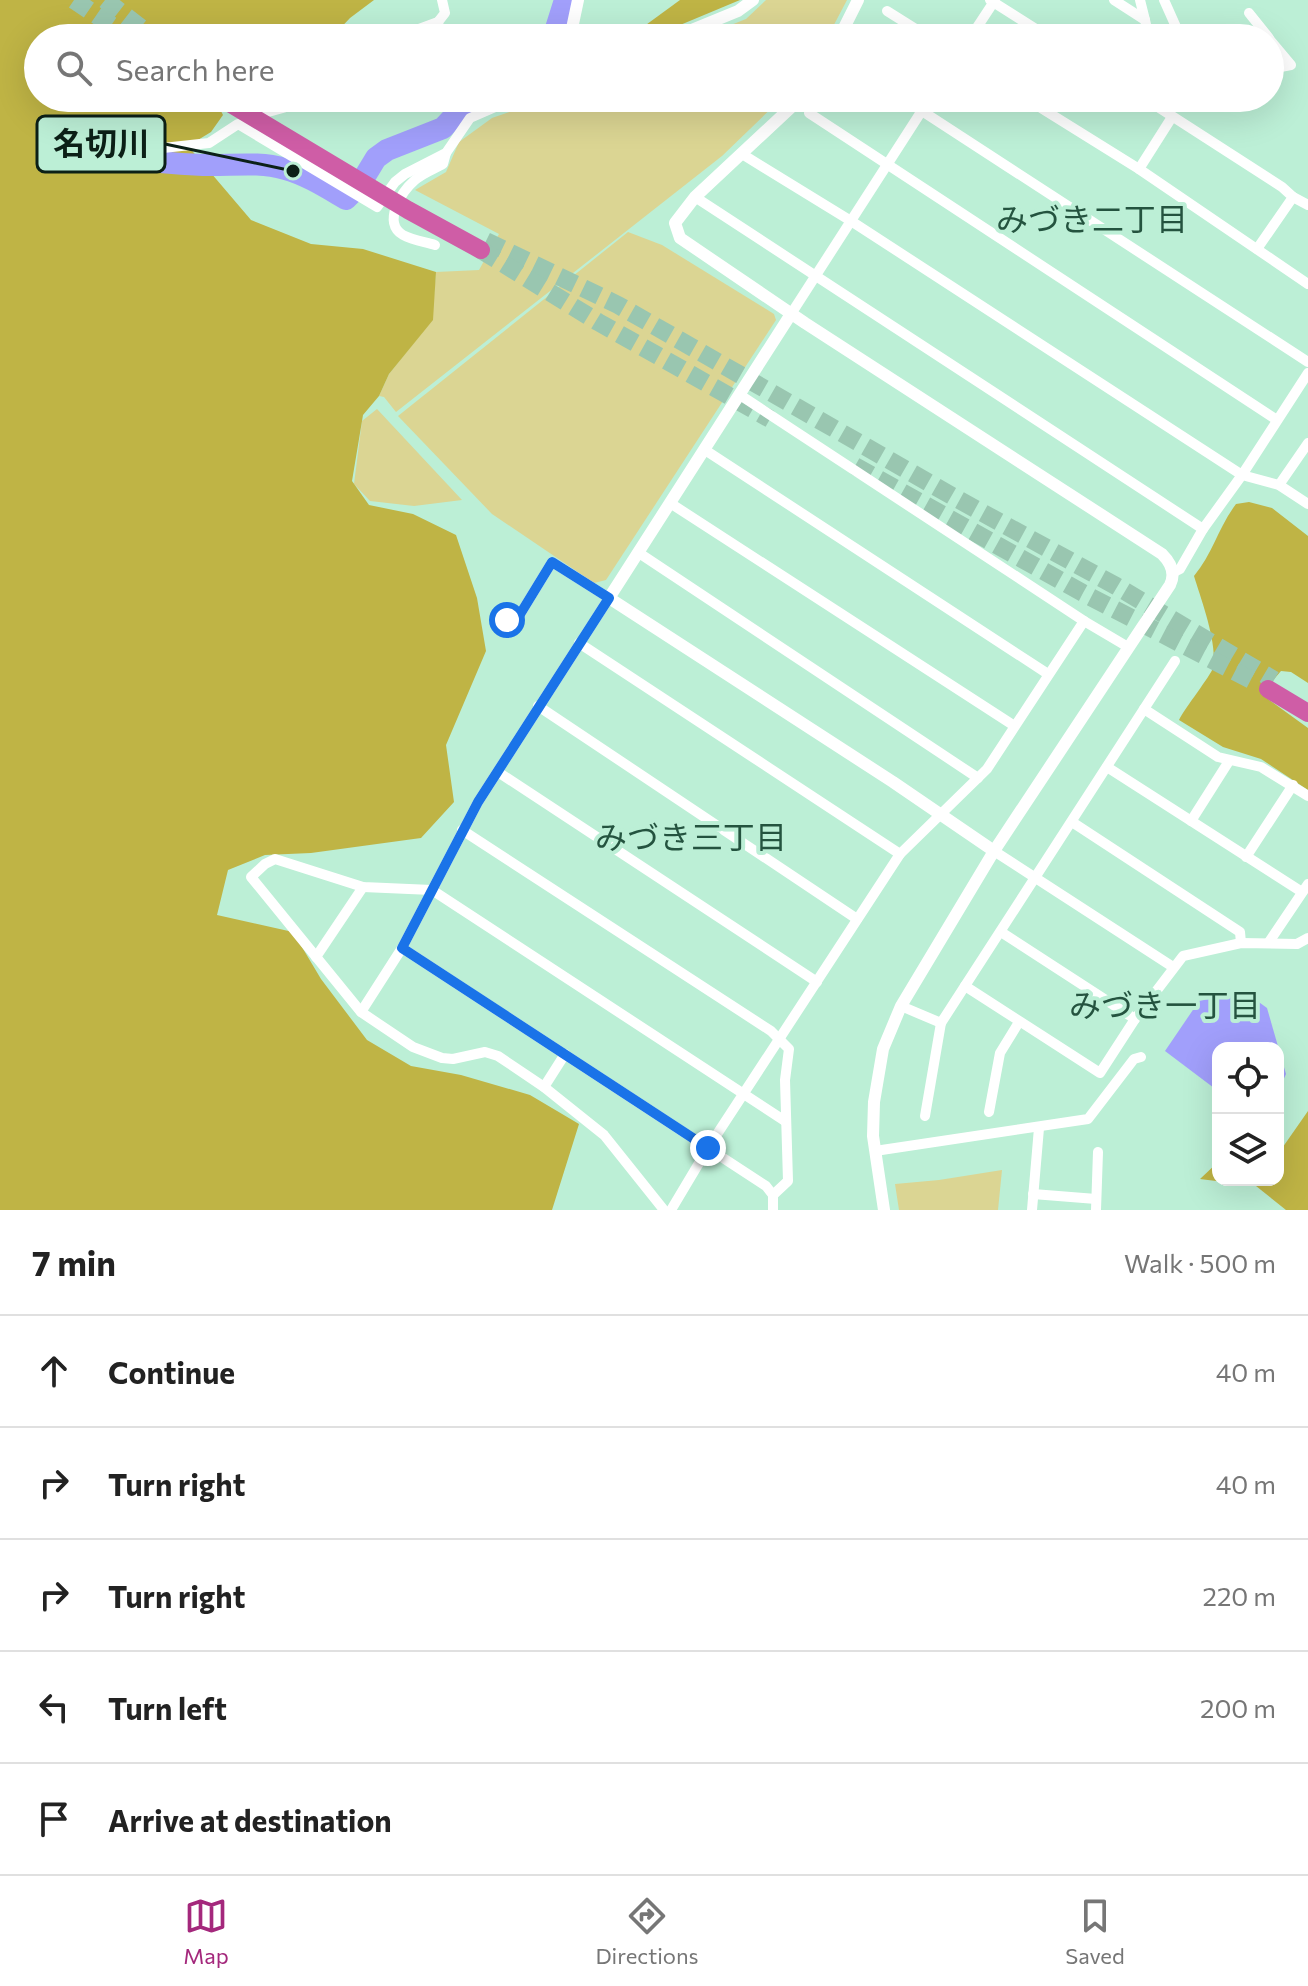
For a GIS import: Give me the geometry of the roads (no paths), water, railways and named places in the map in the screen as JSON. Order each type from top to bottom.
[{"type":"highway","points":[[246,112],[483,246]]},
{"type":"highway","points":[[260,112],[410,206]]},
{"type":"highway","points":[[1308,700],[1271,684],[1308,713]]},
{"type":"street","points":[[433,24],[445,13],[442,0]]},
{"type":"street","points":[[571,24],[578,0]]},
{"type":"street","points":[[706,24],[738,11],[753,0]]},
{"type":"street","points":[[846,24],[858,0]]},
{"type":"street","points":[[1114,0],[1145,20]]},
{"type":"street","points":[[1140,0],[1146,24]]},
{"type":"street","points":[[1164,0],[1175,24]]},
{"type":"street","points":[[979,24],[993,1],[1028,24]]},
{"type":"street","points":[[887,11],[908,24]]},
{"type":"street","points":[[1249,13],[1257,24]]},
{"type":"street","points":[[145,157],[163,148],[209,143],[238,124],[265,112]]},
{"type":"street","points":[[435,245],[403,235],[392,219],[405,191],[418,178],[443,164],[446,153],[470,118],[484,112]]},
{"type":"street","points":[[786,112],[695,197],[675,223],[680,238],[791,314],[1162,554],[1169,561],[1172,573],[1170,585],[994,851],[889,1031],[879,1066],[873,1118],[884,1210]]},
{"type":"street","points":[[361,1012],[402,948],[462,830],[538,706],[921,112]]},
{"type":"street","points":[[924,112],[1308,362]]},
{"type":"street","points":[[1047,112],[1139,169],[1308,284]]},
{"type":"street","points":[[1165,112],[1308,205]]},
{"type":"street","points":[[809,113],[1277,420]]},
{"type":"street","points":[[1139,169],[1172,117]]},
{"type":"street","points":[[238,124],[377,207],[395,182],[405,174],[446,153]]},
{"type":"street","points":[[742,154],[851,221],[1242,475],[1279,485],[1308,504]]},
{"type":"street","points":[[695,197],[1203,529]]},
{"type":"street","points":[[1257,249],[1293,197]]},
{"type":"street","points":[[1172,573],[1180,569],[1203,529],[1308,373]]},
{"type":"street","points":[[740,395],[1128,647]]},
{"type":"street","points":[[1279,485],[1308,443]]},
{"type":"street","points":[[705,450],[1048,674]]},
{"type":"street","points":[[670,503],[1013,725]]},
{"type":"street","points":[[639,553],[975,782]]},
{"type":"street","points":[[507,620],[519,616],[552,562],[1173,967]]},
{"type":"street","points":[[671,1210],[708,1148],[903,850],[987,769],[1084,621]]},
{"type":"street","points":[[579,643],[903,850]]},
{"type":"street","points":[[925,1116],[941,1023],[1175,661]]},
{"type":"street","points":[[538,706],[857,919]]},
{"type":"street","points":[[1144,709],[1218,757],[1261,767],[1308,796]]},
{"type":"street","points":[[1191,821],[1229,761]]},
{"type":"street","points":[[1107,767],[1246,857],[1305,888],[1269,942]]},
{"type":"street","points":[[498,772],[817,982]]},
{"type":"street","points":[[1246,857],[1293,785]]},
{"type":"street","points":[[1072,822],[1240,932],[1241,943]]},
{"type":"street","points":[[462,830],[771,1031],[789,1049],[785,1080],[788,1181],[773,1195]]},
{"type":"street","points":[[664,1210],[604,1135],[544,1087],[492,1053],[449,1059],[413,1047],[361,1012],[251,877],[275,859],[363,887],[432,890],[785,1121]]},
{"type":"street","points":[[316,957],[363,887]]},
{"type":"street","points":[[1001,932],[1135,1019]]},
{"type":"street","points":[[965,986],[1100,1073],[1135,1019],[1183,956],[1241,943],[1297,944],[1308,938]]},
{"type":"street","points":[[402,948],[766,1186],[773,1195],[773,1210]]},
{"type":"street","points":[[901,1006],[941,1023]]},
{"type":"street","points":[[989,1112],[1000,1053],[1019,1022]]},
{"type":"street","points":[[544,1087],[565,1054]]},
{"type":"street","points":[[875,1151],[1088,1119],[1134,1059],[1141,1057]]},
{"type":"street","points":[[1032,1210],[1039,1128]]},
{"type":"street","points":[[1033,1194],[1096,1205],[1098,1152]]},
{"type":"waterway","points":[[557,24],[565,0]]},
{"type":"waterway","points":[[116,156],[181,164],[275,167],[317,182],[346,199],[359,186],[376,158],[387,150],[443,128],[458,112]]},
{"type":"tunnel","points":[[74,0],[109,24]]},
{"type":"tunnel","points":[[105,0],[136,24]]},
{"type":"tunnel","points":[[486,241],[618,305],[1116,586],[1274,680]]},
{"type":"tunnel","points":[[481,250],[598,322],[770,419]]},
{"type":"tunnel","points":[[855,466],[1083,593],[1255,682]]},
{"type":"place","name":"名切川","points":[[293,171]]},
{"type":"district","name":"みづき二丁目","points":[[1092,220]]},
{"type":"district","name":"みづき三丁目","points":[[691,838]]},
{"type":"district","name":"みづき一丁目","points":[[1165,1006]]}]
